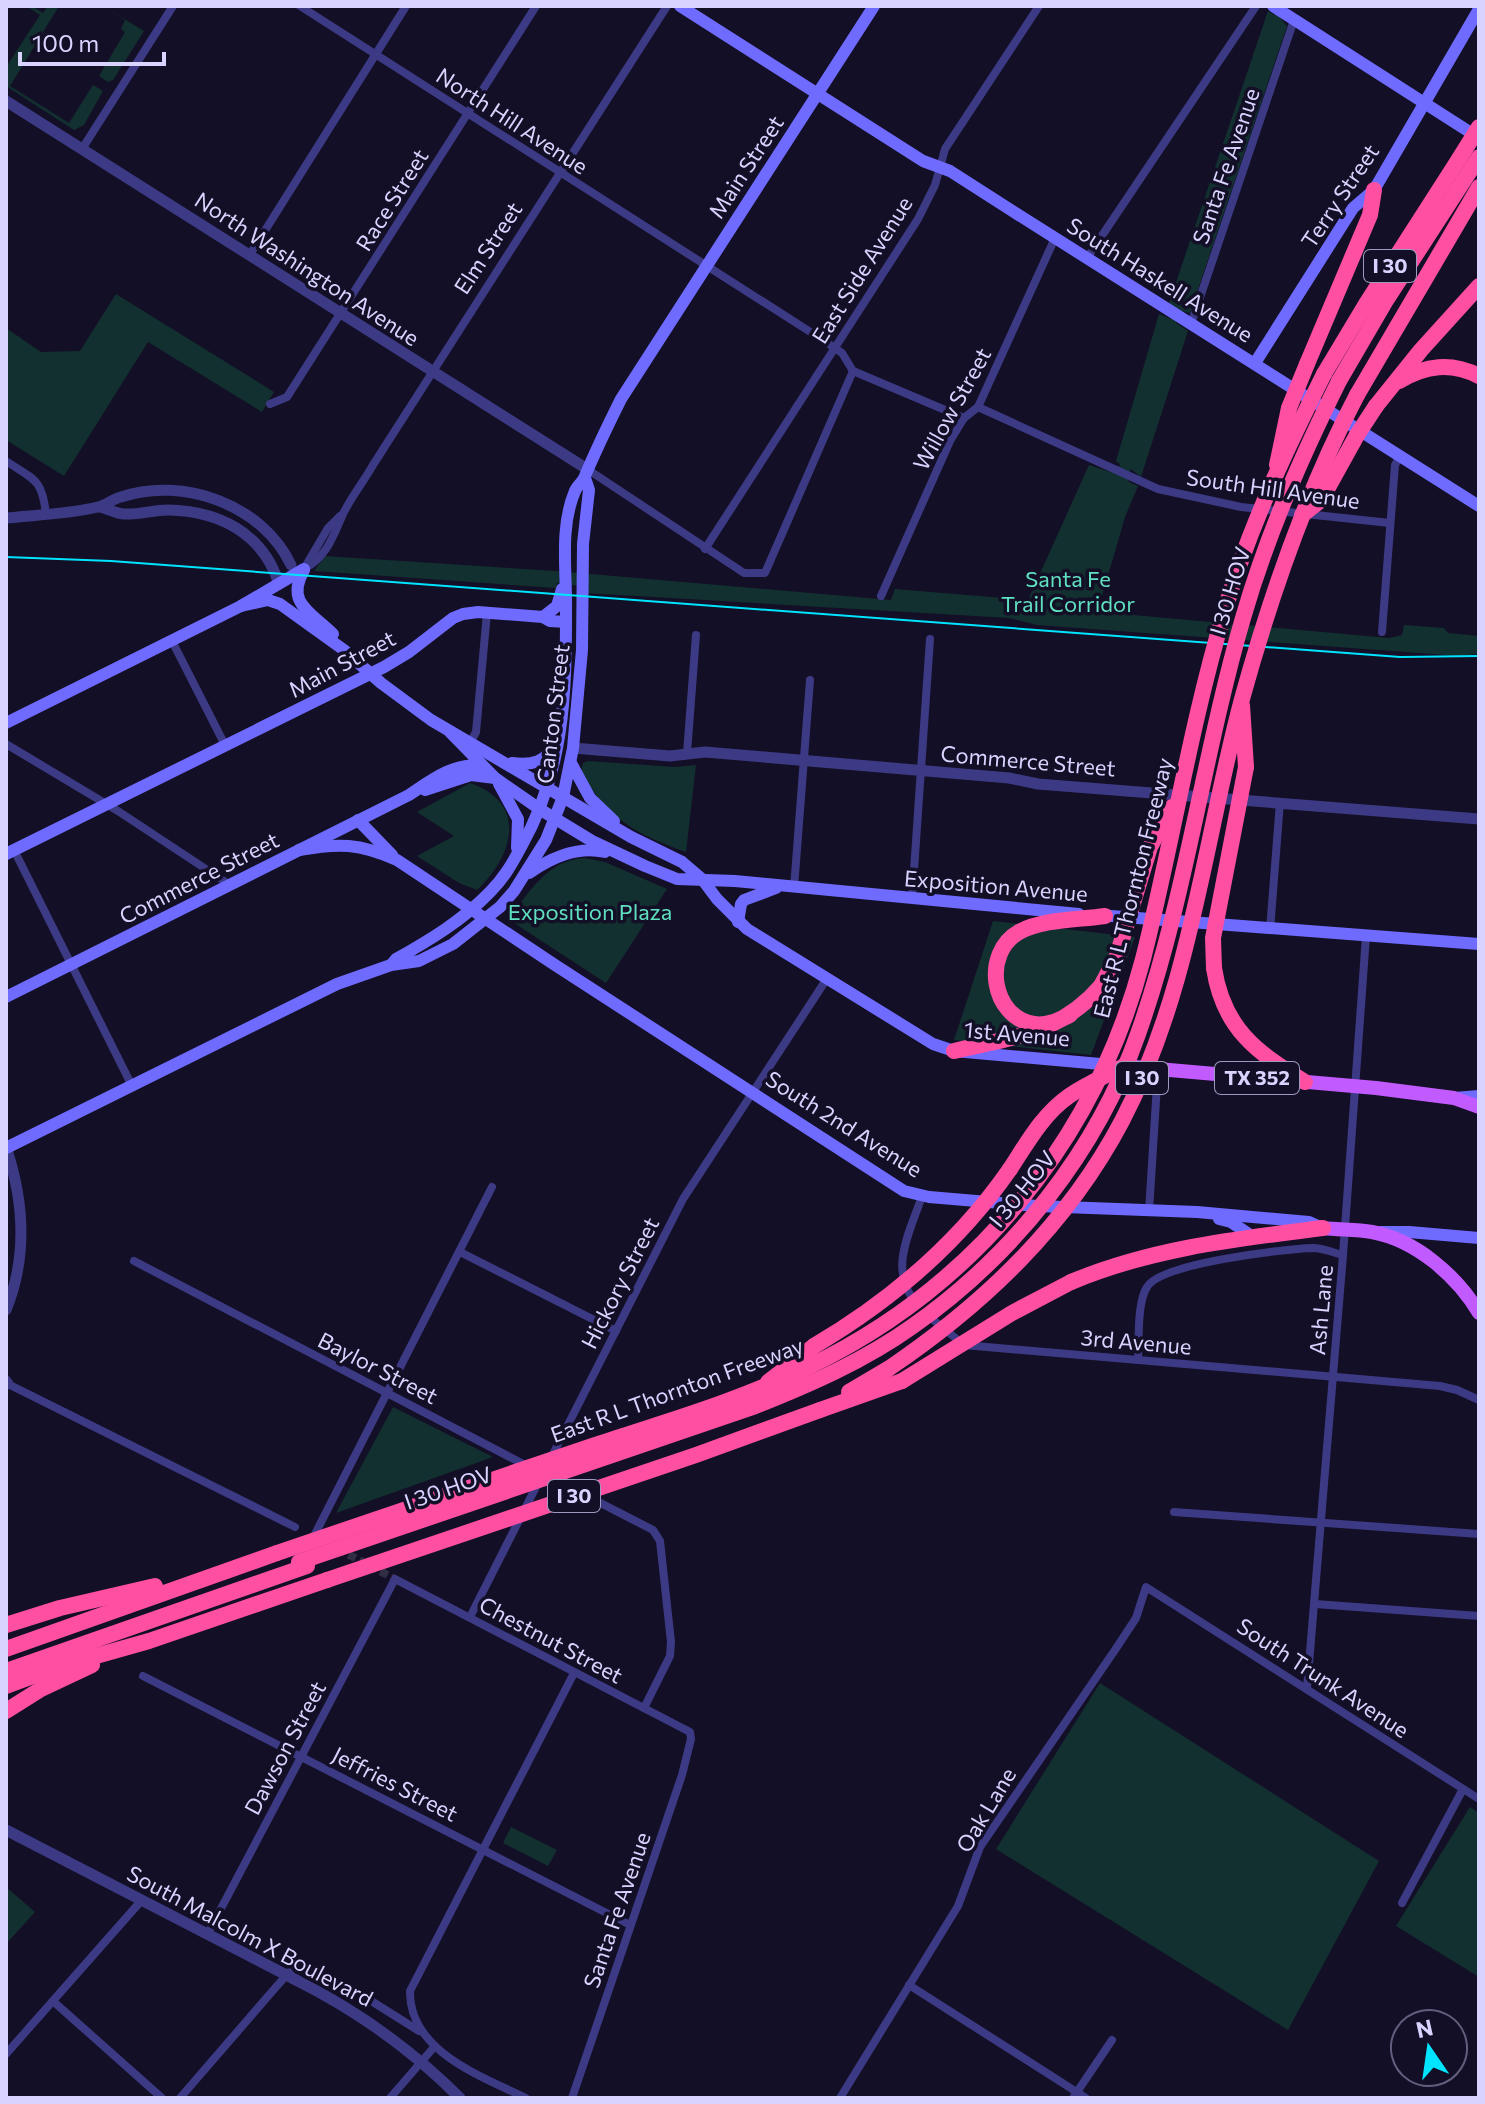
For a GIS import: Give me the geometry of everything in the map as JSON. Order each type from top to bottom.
[{"type":"highway","name":"East R L Thornton Freeway","points":[[6,1686],[57,1667],[149,1641],[753,1436],[820,1410],[929,1341],[1000,1282],[1060,1215],[1106,1148],[1142,1078],[1184,961],[1242,699],[1302,515],[1329,449],[1341,384],[1366,304],[1474,163],[1479,127]]},
{"type":"highway","name":"I 30 HOV","points":[[6,1664],[738,1413],[816,1381],[914,1326],[974,1276],[1026,1223],[1088,1139],[1116,1087],[1138,1035],[1166,941],[1227,680],[1247,607],[1280,511],[1341,384],[1474,163]]},
{"type":"highway","name":"East R L Thornton Freeway","points":[[6,1649],[228,1569],[760,1388],[818,1363],[891,1321],[942,1282],[983,1243],[1043,1174],[1080,1117],[1120,1032],[1143,958],[1224,613],[1275,474],[1479,187]]},
{"type":"highway","points":[[1275,474],[1289,408],[1370,215],[1374,190]]},
{"type":"highway","points":[[1302,515],[1321,500],[1376,406],[1479,286]]},
{"type":"highway","points":[[1394,384],[1432,367],[1459,368],[1479,376]]},
{"type":"highway","points":[[1242,699],[1246,767],[1213,938],[1214,968],[1219,995],[1234,1026],[1273,1063],[1305,1082]]},
{"type":"highway","points":[[954,1051],[1049,1027],[1085,1004],[1101,986],[1117,956],[1150,847],[1182,788]]},
{"type":"highway","points":[[1070,1015],[1038,1025],[1019,1018],[1001,997],[995,979],[996,962],[1005,944],[1019,932],[1035,926],[1105,916]]},
{"type":"highway","points":[[760,1388],[814,1346],[880,1304],[928,1265],[964,1228],[1056,1107],[1124,1066]]},
{"type":"highway","points":[[820,1410],[902,1381],[1012,1313],[1071,1282],[1125,1262],[1175,1248],[1323,1228]]},
{"type":"highway","name":"I 30 HOV","points":[[6,1671],[303,1564]]},
{"type":"highway","points":[[6,1625],[81,1602],[228,1569]]},
{"type":"highway","points":[[6,1711],[41,1689],[149,1641]]},
{"type":"main road","name":"South Haskell Avenue","points":[[680,6],[923,161],[939,167],[1055,238],[1479,506]]},
{"type":"main road","name":"Main Street","points":[[10,852],[370,674],[409,652],[453,618],[463,614],[487,613],[566,622],[564,556],[575,490],[621,399],[874,6]]},
{"type":"main road","points":[[1273,6],[1479,139]]},
{"type":"main road","name":"Terry Street","points":[[1255,363],[1353,208],[1374,190],[1479,9]]},
{"type":"main road","name":"Main Street","points":[[582,621],[583,544],[589,490],[586,473]]},
{"type":"main road","points":[[304,569],[296,587],[297,598],[344,650]]},
{"type":"main road","name":"Elm Street","points":[[6,723],[241,606],[304,569]]},
{"type":"main road","points":[[543,617],[557,606],[564,582]]},
{"type":"main road","points":[[241,606],[274,601],[344,650]]},
{"type":"main road","name":"Canton Street","points":[[6,1148],[324,990],[391,965],[410,964],[437,954],[487,919],[523,877],[555,819],[563,797],[573,748],[582,621]]},
{"type":"main road","name":"Canton Street","points":[[391,965],[472,909],[497,885],[541,810],[560,737],[566,622]]},
{"type":"main road","name":"Exposition Avenue","points":[[344,650],[370,674],[468,746],[503,762],[631,837],[682,862],[702,879]]},
{"type":"main road","points":[[503,762],[535,763],[549,754],[560,737]]},
{"type":"main road","name":"Exposition Avenue","points":[[468,746],[495,778],[555,819],[620,854],[674,878],[1270,930],[1479,944]]},
{"type":"main road","points":[[571,763],[590,798],[631,837]]},
{"type":"main road","name":"Commerce Street","points":[[6,997],[409,795],[456,767],[481,765]]},
{"type":"main road","name":"Commerce Street","points":[[409,795],[471,775],[495,778]]},
{"type":"main road","points":[[495,778],[518,819],[517,854]]},
{"type":"main road","name":"South 2nd Avenue","points":[[358,820],[397,860]]},
{"type":"main road","name":"South 2nd Avenue","points":[[299,850],[344,844],[376,850],[397,860],[904,1191],[922,1196],[1037,1206],[1197,1212],[1309,1222],[1323,1228],[1479,1238]]},
{"type":"main road","points":[[523,877],[567,853],[596,850],[620,854]]},
{"type":"main road","name":"1st Avenue","points":[[702,879],[738,922],[826,980],[933,1044],[954,1051],[1355,1086],[1454,1098],[1479,1096]]},
{"type":"main road","points":[[738,922],[744,900],[787,888]]},
{"type":"main road","name":"TX 352","points":[[1454,1098],[1479,1107]]},
{"type":"main road","points":[[1197,1212],[1231,1222],[1253,1237]]},
{"type":"main road","points":[[1374,1232],[1408,1246],[1431,1261],[1462,1287],[1479,1313]]},
{"type":"street","points":[[82,149],[173,6]]},
{"type":"street","name":"North Hill Avenue","points":[[300,6],[706,266]]},
{"type":"street","points":[[249,256],[406,6]]},
{"type":"street","name":"Race Street","points":[[270,404],[287,397],[536,6]]},
{"type":"street","name":"Elm Street","points":[[304,569],[328,528],[344,513],[667,6]]},
{"type":"street","name":"East Side Avenue","points":[[705,549],[918,219],[935,185],[945,149],[1039,6]]},
{"type":"street","points":[[1087,258],[1256,6]]},
{"type":"street","name":"Santa Fe Avenue","points":[[1191,324],[1294,20]]},
{"type":"street","name":"North Washington Avenue","points":[[6,101],[586,473]]},
{"type":"street","name":"Willow Street","points":[[881,596],[950,441],[964,418],[978,407],[1055,238]]},
{"type":"street","points":[[706,266],[834,348],[848,360],[853,371],[964,418]]},
{"type":"street","points":[[586,473],[744,573],[759,574],[769,568],[853,371]]},
{"type":"street","name":"South Hill Avenue","points":[[978,407],[1158,489],[1241,507],[1390,523]]},
{"type":"street","points":[[1382,632],[1395,465],[1400,456]]},
{"type":"street","points":[[6,461],[38,483],[43,490],[46,514]]},
{"type":"street","points":[[6,518],[100,507],[121,497],[156,492],[190,493],[215,499],[245,513],[282,550],[291,565]]},
{"type":"street","points":[[100,507],[123,514],[158,510],[198,513],[231,524],[252,538],[279,584]]},
{"type":"street","points":[[252,538],[263,540],[291,565],[304,569]]},
{"type":"street","points":[[468,746],[476,732],[487,613]]},
{"type":"street","points":[[687,753],[696,635]]},
{"type":"street","points":[[912,899],[930,639]]},
{"type":"street","points":[[172,641],[225,745]]},
{"type":"street","points":[[787,888],[804,761],[810,680]]},
{"type":"street","points":[[6,744],[107,804],[230,885]]},
{"type":"street","name":"Commerce Street","points":[[573,748],[660,756],[705,752],[1038,784],[1479,819]]},
{"type":"street","points":[[1270,930],[1280,802]]},
{"type":"street","points":[[10,852],[131,1084]]},
{"type":"street","name":"Ash Lane","points":[[1307,1688],[1366,936]]},
{"type":"street","name":"Hickory Street","points":[[470,1617],[683,1199],[826,980]]},
{"type":"street","points":[[1149,1211],[1158,1069]]},
{"type":"street","points":[[6,1148],[21,1207],[22,1245],[6,1310]]},
{"type":"street","points":[[314,1536],[492,1187]]},
{"type":"street","name":"3rd Avenue","points":[[922,1196],[900,1261],[902,1275],[909,1296],[964,1345],[1440,1386],[1479,1400]]},
{"type":"street","points":[[1138,1360],[1145,1290],[1149,1282],[1165,1274],[1219,1260],[1315,1248],[1343,1255]]},
{"type":"street","points":[[460,1252],[616,1331]]},
{"type":"street","name":"Baylor Street","points":[[134,1261],[653,1530],[660,1541],[671,1642],[670,1656],[644,1708]]},
{"type":"street","points":[[7,1383],[295,1527]]},
{"type":"street","points":[[1174,1512],[1479,1534]]},
{"type":"street","name":"Chestnut Street","points":[[395,1579],[690,1732]]},
{"type":"street","name":"Dawson Street","points":[[207,1935],[395,1579]]},
{"type":"street","name":"South Trunk Avenue","points":[[1146,1587],[1479,1799]]},
{"type":"street","name":"Oak Lane","points":[[840,2098],[958,1906],[980,1847],[1132,1625],[1146,1587]]},
{"type":"street","points":[[1315,1604],[1479,1616]]},
{"type":"street","points":[[423,2033],[411,2007],[413,1982],[574,1673]]},
{"type":"street","name":"Jeffries Street","points":[[143,1676],[630,1925]]},
{"type":"street","name":"Santa Fe Avenue","points":[[572,2098],[682,1775],[690,1732]]},
{"type":"street","points":[[1402,1903],[1463,1789]]},
{"type":"street","name":"South Malcolm X Boulevard","points":[[6,1830],[291,1978],[381,2029],[460,2098]]},
{"type":"street","points":[[6,2054],[141,1901]]},
{"type":"street","points":[[180,2098],[291,1978],[294,1967],[300,1964],[349,1987],[423,2033],[463,2067],[526,2098]]},
{"type":"street","points":[[909,1985],[1075,2095],[1086,2098]]},
{"type":"street","points":[[54,2002],[162,2098]]},
{"type":"street","points":[[1075,2095],[1112,2040]]},
{"type":"street","points":[[390,2098],[435,2046]]},
{"type":"green space","points":[[26,6],[43,13],[48,6],[59,6],[10,86],[69,123],[93,85],[103,91],[84,125],[74,130],[6,86],[6,67],[40,15]]},
{"type":"green space","points":[[103,6],[144,31],[113,80],[108,82],[99,76],[125,32],[121,29],[125,20]]},
{"type":"green space","name":"Santa Fe Trail Corridor","points":[[1277,6],[1285,6],[1281,19],[1287,26],[1190,313],[1181,311],[1176,323],[1188,331],[1141,477],[1131,469],[1127,478],[1138,486],[1125,517],[1098,610],[1389,638],[1402,635],[1404,625],[1444,628],[1448,633],[1479,636],[1479,654],[1459,656],[1037,625],[1009,618],[586,593],[586,587],[557,583],[556,588],[314,571],[325,556],[556,571],[891,600],[895,589],[1028,600],[1089,465],[1117,474],[1120,464],[1116,461],[1159,314],[1171,319],[1175,307],[1169,303],[1268,11],[1274,15]]},
{"type":"green space","points":[[116,294],[274,392],[262,412],[148,342],[64,476],[6,440],[6,328],[41,352],[80,351]]},
{"type":"green space","name":"Exposition Plaza","points":[[583,763],[675,767],[696,765],[686,852],[652,839],[612,813],[581,771]]},
{"type":"green space","points":[[470,783],[489,792],[501,804],[508,817],[509,832],[499,862],[477,890],[459,883],[417,856],[454,836],[417,812]]},
{"type":"green space","name":"Exposition Plaza","points":[[584,858],[605,862],[667,889],[606,983],[511,921],[512,913],[542,877],[561,864]]},
{"type":"green space","points":[[993,921],[1135,937],[1091,1055],[954,1040]]},
{"type":"green space","points":[[393,1407],[493,1457],[336,1513]]},
{"type":"green space","points":[[1100,1683],[1379,1861],[1288,2030],[996,1849]]},
{"type":"green space","points":[[1470,1807],[1479,1813],[1479,1977],[1396,1926]]},
{"type":"green space","points":[[511,1827],[557,1850],[548,1866],[503,1843]]},
{"type":"green space","points":[[6,1887],[35,1912],[6,1944]]},
{"type":"tunnel","points":[[338,1549],[395,1579]]},
{"type":"tram line","points":[[6,557],[111,561],[1400,657],[1479,656]]}]
